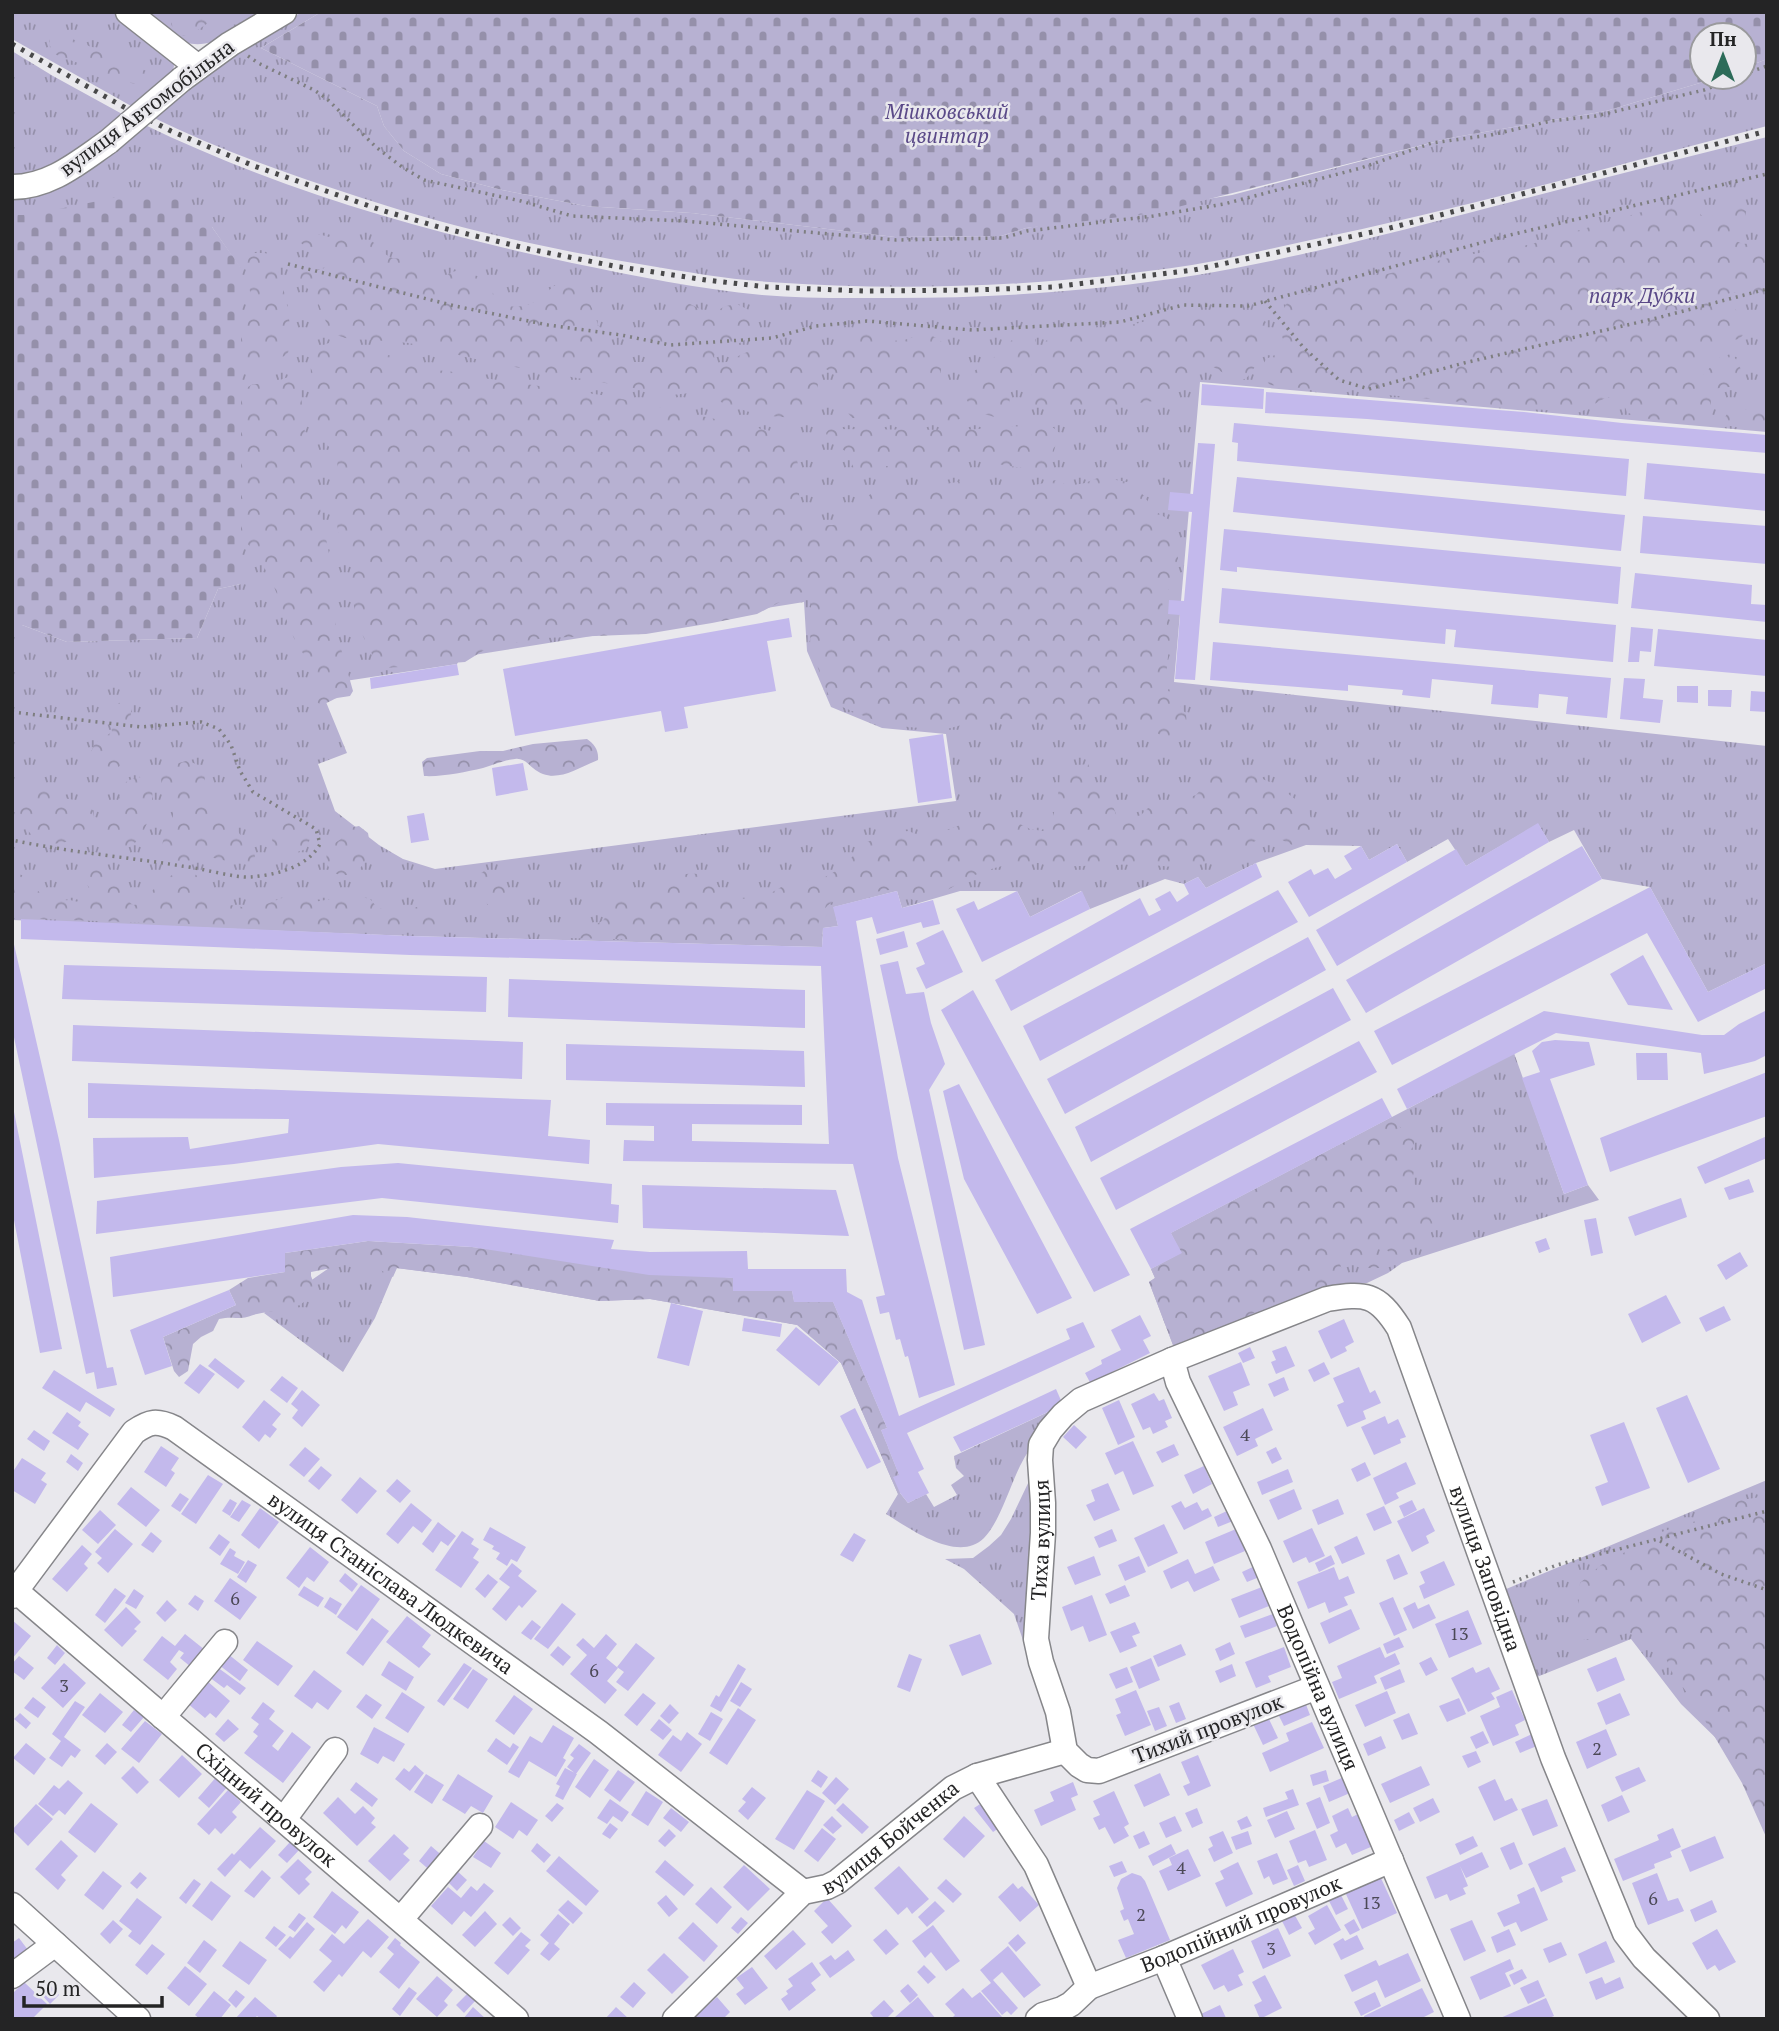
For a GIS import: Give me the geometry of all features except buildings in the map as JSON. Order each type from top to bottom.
[{"type":"street","points":[[128,12],[190,73]]},
{"type":"street","name":"вулиця Автомобільна","points":[[12,187],[46,181],[67,170],[108,142],[190,73],[230,44],[284,12]]},
{"type":"street","name":"вулиця Заповідна","points":[[1172,1360],[1327,1299],[1363,1296],[1375,1300],[1388,1311],[1399,1328],[1553,1758],[1625,1933],[1644,1958],[1707,2019]]},
{"type":"street","name":"Водопійна вулиця","points":[[1172,1360],[1178,1382],[1259,1549],[1458,2019]]},
{"type":"street","name":"Тиха вулиця","points":[[1066,1751],[1058,1712],[1036,1639],[1043,1533],[1041,1445],[1063,1415],[1082,1401],[1172,1360]]},
{"type":"street","name":"вулиця Станіслава Людкевича","points":[[14,1593],[134,1432],[152,1423],[162,1423],[174,1428],[598,1732],[803,1892]]},
{"type":"street","name":"Східний провулок","points":[[14,1593],[284,1819],[516,2019]]},
{"type":"street","points":[[163,1717],[225,1642]]},
{"type":"street","name":"Тихий провулок","points":[[1066,1751],[1087,1770],[1100,1771],[1317,1687]]},
{"type":"street","points":[[284,1819],[335,1750]]},
{"type":"street","name":"вулиця Бойченка","points":[[675,2019],[803,1892],[836,1882],[953,1788],[977,1776],[1066,1751]]},
{"type":"street","points":[[977,1776],[1036,1865],[1089,1987]]},
{"type":"street","points":[[401,1919],[480,1826]]},
{"type":"street","name":"Водопійний провулок","points":[[1038,2019],[1051,2012],[1065,2014],[1071,2004],[1089,1987],[1164,1958],[1391,1860]]},
{"type":"street","points":[[12,1905],[138,2019]]},
{"type":"street","points":[[12,1976],[55,1944]]},
{"type":"street","points":[[1164,1958],[1190,2019]]},
{"type":"path","points":[[230,44],[258,63],[326,98],[376,147],[424,180],[521,201],[572,216],[684,221],[896,240],[1003,238],[1027,231],[1153,216],[1224,204],[1361,168],[1432,143],[1491,135],[1575,117],[1596,116],[1700,91]]},
{"type":"path","points":[[288,264],[455,306],[670,345],[772,338],[816,326],[867,321],[972,330],[1120,322],[1183,305],[1248,306],[1510,235],[1767,174]]},
{"type":"path","points":[[1265,301],[1303,347],[1339,380],[1369,389],[1767,289]]},
{"type":"path","points":[[12,712],[141,727],[201,722],[219,729],[231,745],[240,771],[253,792],[316,829],[320,844],[315,855],[297,866],[249,877],[12,840]]},
{"type":"path","points":[[1493,1590],[1557,1565],[1767,1511]]},
{"type":"path","points":[[1658,1540],[1721,1574],[1767,1590]]},
{"type":"green space","points":[[12,12],[116,12],[172,56],[172,75],[133,107],[12,39]]},
{"type":"green space","points":[[143,12],[266,12],[222,38],[198,44],[186,43],[174,37]]},
{"type":"green space","points":[[203,12],[259,12],[249,18],[240,13],[230,13],[185,36],[174,31],[171,23],[175,17]]},
{"type":"green space","points":[[302,12],[321,12],[261,48],[377,106],[384,126],[404,151],[441,174],[502,190],[586,206],[691,213],[895,237],[1001,236],[1026,228],[1232,195],[1450,138],[1606,111],[1688,87],[1688,91],[1758,91],[1758,63],[1767,59],[1767,126],[1422,215],[1192,265],[1087,278],[981,285],[822,285],[707,275],[609,259],[502,237],[362,198],[282,171],[152,117],[231,54]]},
{"type":"green space","name":"Мішковський цвинтар","points":[[321,12],[1767,12],[1767,59],[1758,63],[1758,21],[1688,21],[1688,87],[1606,111],[1450,138],[1154,213],[1026,228],[1001,236],[895,237],[691,213],[586,206],[502,190],[441,174],[404,151],[384,126],[377,106],[261,48]]},
{"type":"green space","points":[[58,33],[139,67],[146,71],[149,81],[146,84],[134,84],[54,54],[50,40],[52,34]]},
{"type":"green space","points":[[12,51],[124,115],[62,163],[12,178]]},
{"type":"green space","points":[[143,124],[247,169],[353,207],[572,263],[691,286],[762,295],[829,298],[972,297],[1122,285],[1277,260],[1767,137],[1767,432],[1200,382],[1174,682],[1767,746],[1767,963],[1708,992],[1650,887],[1602,879],[1574,830],[1549,842],[1538,824],[1466,866],[1448,839],[1407,862],[1397,844],[1369,860],[1361,846],[1306,845],[1256,863],[1206,888],[1198,877],[1184,884],[1165,879],[1090,909],[1081,891],[1030,917],[1017,891],[960,891],[902,908],[897,891],[834,907],[838,926],[823,928],[822,947],[410,936],[12,920],[12,625],[22,625],[67,642],[197,638],[218,589],[241,584],[241,269],[212,227],[12,215],[12,195]],"holes":[[[804,602],[807,651],[831,707],[882,728],[946,734],[956,801],[435,869],[403,859],[379,845],[335,811],[318,764],[347,753],[319,685],[457,664],[461,657]]]},
{"type":"green space","points":[[118,197],[183,197],[212,227],[241,268],[241,584],[218,589],[197,638],[67,642],[22,625],[12,625],[12,215],[29,215]]},
{"type":"green space","name":"парк Дубки","points":[[1688,202],[1705,216],[1717,215],[1732,207],[1746,211],[1745,221],[1733,228],[1736,241],[1743,244],[1767,242],[1767,302],[1758,300],[1748,290],[1726,294],[1726,303],[1743,315],[1747,324],[1745,333],[1739,339],[1727,341],[1695,367],[1698,374],[1703,375],[1720,357],[1731,354],[1737,360],[1741,371],[1741,384],[1717,388],[1710,392],[1712,417],[1707,423],[1638,418],[1627,412],[1622,402],[1610,397],[1577,413],[1388,395],[1339,382],[1311,389],[1270,385],[1263,377],[1261,369],[1266,359],[1277,354],[1282,346],[1283,339],[1277,322],[1287,303],[1298,297],[1449,258],[1528,245],[1659,207]]},
{"type":"green space","points":[[306,231],[337,239],[371,240],[392,258],[411,260],[427,281],[440,281],[456,271],[473,274],[485,279],[499,304],[515,307],[536,301],[565,280],[575,280],[590,305],[607,352],[632,362],[644,362],[652,354],[652,343],[644,330],[675,303],[686,302],[710,314],[737,304],[751,311],[757,321],[755,334],[736,345],[719,349],[714,356],[718,363],[723,364],[755,349],[775,345],[830,353],[841,352],[860,342],[864,330],[899,341],[930,335],[945,345],[942,379],[963,415],[960,419],[950,421],[852,418],[839,398],[834,374],[826,369],[820,370],[819,374],[818,408],[807,415],[794,418],[759,415],[698,392],[664,396],[639,389],[492,363],[409,343],[345,338],[334,334],[328,327],[318,302],[300,279],[301,272],[323,269],[334,260],[331,251],[301,243],[299,234]]},
{"type":"green space","points":[[254,253],[265,253],[275,258],[289,318],[288,353],[266,365],[254,364],[234,351],[235,319],[250,303],[247,257]]},
{"type":"green space","points":[[1251,310],[1261,313],[1266,329],[1263,347],[1255,366],[1246,378],[1236,379],[1205,363],[1198,364],[1184,385],[1169,399],[1059,411],[1033,404],[1031,376],[1036,357],[1046,341],[1058,332],[1111,329],[1176,315],[1219,316]]},
{"type":"green space","points":[[1023,334],[1036,339],[1036,342],[1028,363],[1013,381],[1008,412],[998,418],[977,412],[968,402],[961,386],[967,376]]},
{"type":"green space","points":[[329,343],[392,356],[418,368],[608,396],[785,434],[793,439],[801,507],[810,520],[821,525],[850,523],[862,503],[883,485],[906,488],[964,481],[1002,490],[1015,490],[1056,480],[1069,486],[1100,477],[1127,482],[1140,491],[1155,511],[1171,521],[1179,539],[1177,574],[1162,602],[1170,638],[1167,689],[1186,714],[1187,728],[1181,734],[1169,738],[1138,720],[1068,725],[984,719],[943,730],[886,725],[835,704],[828,694],[810,647],[811,605],[810,596],[806,592],[797,593],[757,614],[712,623],[646,634],[544,638],[489,647],[465,662],[386,668],[377,664],[357,624],[350,582],[350,557],[342,548],[339,537],[330,480],[337,468],[338,457],[321,436],[318,424],[312,361],[315,353]]},
{"type":"green space","points":[[292,377],[300,386],[305,433],[332,569],[330,595],[338,638],[353,691],[350,696],[323,704],[317,702],[312,694],[312,671],[292,634],[268,575],[235,528],[238,406],[248,387],[253,384],[270,384]]},
{"type":"green space","points":[[1767,400],[1767,430],[1725,424],[1723,420],[1727,414],[1745,410],[1755,403]]},
{"type":"green space","points":[[1050,426],[1059,433],[1050,465],[1043,471],[959,458],[950,460],[933,475],[914,476],[887,466],[854,468],[845,451],[829,440],[826,433],[829,429],[963,430]]},
{"type":"green space","points":[[121,702],[132,706],[130,720],[120,738],[126,759],[117,769],[95,763],[91,752],[95,743],[112,732],[111,708]]},
{"type":"green space","points":[[587,739],[596,748],[598,760],[566,774],[541,773],[518,759],[461,773],[424,776],[422,762],[427,758]]},
{"type":"green space","points":[[186,761],[202,769],[206,795],[226,813],[241,836],[254,849],[255,857],[251,862],[236,863],[214,858],[179,861],[167,856],[163,850],[162,845],[173,813],[162,785],[162,774],[165,767]]},
{"type":"green space","points":[[1088,764],[1096,789],[1111,802],[1117,816],[1131,818],[1141,815],[1152,804],[1175,802],[1196,795],[1215,774],[1251,774],[1277,785],[1309,810],[1313,837],[1307,843],[1295,846],[1268,834],[1221,860],[1173,867],[1142,864],[1050,867],[1033,862],[1012,864],[975,875],[920,900],[911,899],[902,889],[862,894],[827,906],[811,941],[802,943],[567,938],[563,935],[570,926],[592,925],[602,921],[607,913],[608,894],[617,891],[642,896],[657,884],[677,876],[698,874],[707,877],[716,884],[724,897],[758,898],[795,879],[818,881],[841,868],[867,842],[892,833],[908,831],[922,836],[936,834],[979,818],[1001,818],[1043,831],[1051,827],[1060,773],[1074,766]]},
{"type":"green space","points":[[141,777],[152,788],[151,810],[146,826],[133,844],[122,846],[111,842],[103,834],[100,824],[115,809],[125,783]]},
{"type":"green space","points":[[31,787],[45,788],[55,796],[87,803],[91,805],[94,817],[84,831],[71,840],[56,843],[39,839],[27,830],[18,807],[21,792]]},
{"type":"green space","points":[[288,821],[299,822],[307,831],[310,839],[306,849],[286,852],[274,844],[273,832]]},
{"type":"green space","points":[[359,826],[368,833],[369,849],[365,862],[358,870],[340,875],[332,871],[327,864],[328,848],[349,828]]},
{"type":"green space","points":[[95,865],[112,871],[123,894],[133,905],[142,904],[165,879],[180,872],[188,872],[198,877],[210,899],[224,904],[254,909],[292,894],[314,902],[354,895],[370,899],[376,906],[393,915],[422,906],[434,908],[442,912],[448,928],[447,933],[443,933],[12,918],[12,871],[24,876],[51,901],[70,900],[87,904],[93,900],[92,891],[84,881],[84,871]]},
{"type":"green space","points":[[486,870],[493,871],[505,881],[508,892],[506,904],[489,906],[482,898],[486,886],[481,873]]},
{"type":"green space","points":[[1514,1053],[1564,1194],[1588,1185],[1599,1200],[1402,1263],[1367,1283],[1338,1287],[1173,1345],[1149,1282],[1155,1278],[1151,1269],[1181,1253],[1171,1233]]},
{"type":"green space","points":[[1392,1117],[1415,1141],[1408,1157],[1415,1167],[1412,1180],[1435,1229],[1398,1255],[1391,1254],[1382,1245],[1376,1248],[1380,1268],[1368,1268],[1358,1258],[1344,1260],[1340,1264],[1344,1275],[1350,1281],[1347,1286],[1295,1299],[1290,1296],[1286,1298],[1286,1303],[1258,1311],[1245,1320],[1176,1347],[1173,1345],[1149,1282],[1155,1278],[1151,1269],[1181,1253],[1171,1233]]},
{"type":"green space","points":[[368,1241],[734,1291],[792,1291],[794,1302],[833,1302],[887,1428],[881,1430],[899,1475],[900,1493],[908,1503],[926,1494],[934,1507],[957,1495],[951,1485],[964,1476],[956,1468],[954,1456],[1063,1405],[1024,1458],[999,1514],[984,1538],[973,1545],[948,1546],[920,1535],[886,1514],[898,1494],[841,1363],[798,1325],[650,1299],[600,1301],[467,1277],[396,1268],[375,1318],[343,1372],[264,1313]]},
{"type":"green space","points":[[368,1241],[472,1247],[733,1278],[734,1291],[792,1291],[794,1302],[833,1302],[887,1428],[881,1430],[899,1475],[900,1493],[898,1494],[841,1363],[797,1325],[650,1299],[600,1301],[467,1277],[397,1268],[393,1277],[364,1261],[355,1260],[311,1272],[316,1289],[297,1306],[243,1318],[219,1319],[213,1331],[193,1344],[188,1371],[179,1377],[174,1371],[163,1337],[236,1305],[229,1290],[248,1278],[285,1272],[285,1253]]},
{"type":"green space","points":[[1031,1477],[1035,1477],[1027,1652],[1014,1614],[964,1569],[945,1559],[973,1558],[1001,1535]]},
{"type":"green space","points":[[1767,1480],[1767,1788],[1681,1704],[1631,1639],[1532,1679],[1499,1592]]},
{"type":"green space","points":[[1767,1496],[1767,1839],[1742,1783],[1694,1702],[1673,1674],[1657,1639],[1631,1633],[1576,1641],[1580,1583],[1601,1565],[1664,1531],[1696,1521],[1741,1500]]},
{"type":"railway","points":[[12,44],[171,131],[254,166],[381,210],[529,249],[614,266],[767,287],[863,291],[1052,287],[1194,270],[1382,230],[1767,131]]}]
